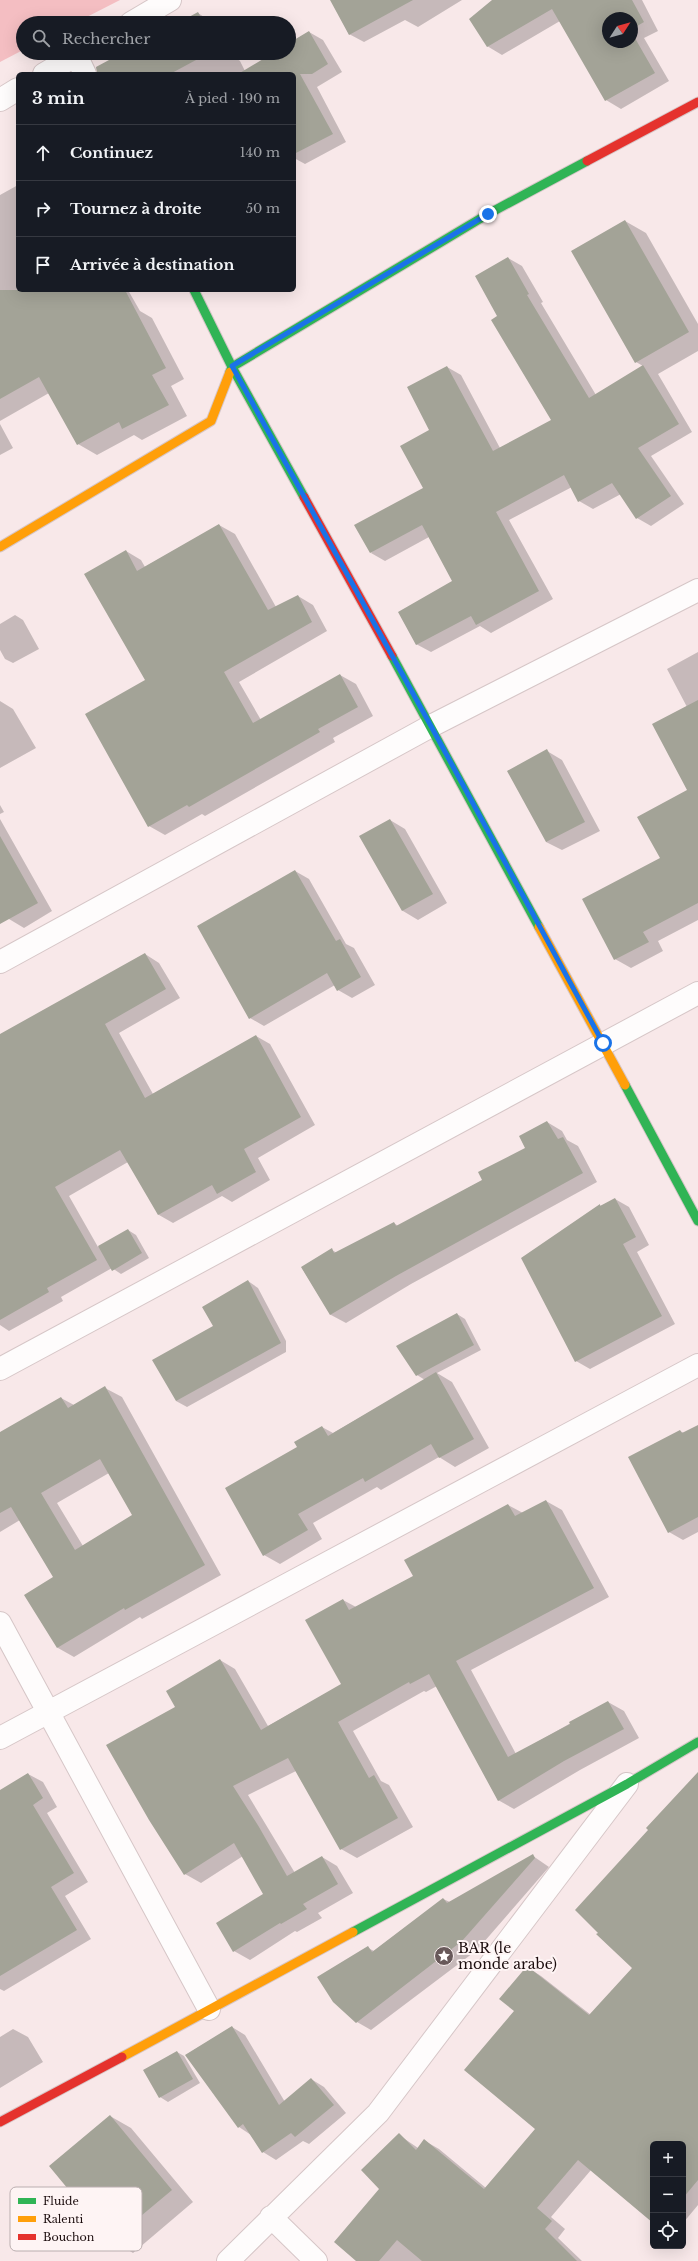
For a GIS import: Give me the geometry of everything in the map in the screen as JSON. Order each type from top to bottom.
[{"type":"street","points":[[143,16],[170,0]]},
{"type":"street","points":[[50,72],[80,61]]},
{"type":"street","points":[[0,100],[16,90]]},
{"type":"street","points":[[0,547],[211,421],[232,366],[488,214],[698,102]]},
{"type":"street","points":[[195,292],[232,366],[431,726],[698,1221]]},
{"type":"street","points":[[0,962],[431,726],[698,590]]},
{"type":"street","points":[[0,1369],[698,993]]},
{"type":"street","points":[[0,1738],[698,1365]]},
{"type":"street","points":[[0,1623],[209,2009]]},
{"type":"street","points":[[0,2122],[626,1784],[698,1742]]},
{"type":"street","points":[[228,2261],[378,2113],[626,1784]]},
{"type":"street","points":[[271,2217],[316,2261]]},
{"type":"shaded area","points":[[0,0],[120,0],[89,16],[16,16],[16,54],[0,62]]},
{"type":"building","points":[[330,0],[413,0],[349,35]]},
{"type":"building","points":[[492,0],[632,0],[644,22],[638,26],[638,12],[602,12],[602,48],[638,48],[638,43],[655,73],[605,101],[552,9],[487,47],[469,19]]},
{"type":"building","points":[[198,12],[200,16],[191,16]]},
{"type":"building","points":[[309,31],[328,64],[312,74],[300,74],[333,134],[296,153],[296,72],[241,72],[261,60],[296,60],[296,39]]},
{"type":"building","points":[[109,60],[196,60],[174,72],[97,72],[96,67]]},
{"type":"building","points":[[625,220],[689,332],[635,363],[571,251]]},
{"type":"building","points":[[508,257],[529,294],[527,295],[589,398],[643,365],[679,424],[638,448],[671,496],[636,519],[612,483],[578,502],[564,475],[496,512],[539,591],[476,625],[471,616],[416,645],[398,612],[452,581],[422,525],[370,553],[354,525],[423,488],[400,446],[429,430],[407,387],[447,366],[493,451],[551,420],[491,320],[497,316],[475,276]]},
{"type":"building","points":[[0,290],[16,290],[16,292],[126,292],[166,368],[152,375],[169,405],[122,429],[119,422],[77,445],[39,377],[0,399]]},
{"type":"building","points":[[219,524],[268,610],[298,595],[312,622],[224,672],[253,723],[340,674],[358,707],[318,729],[320,732],[189,807],[187,805],[148,827],[85,714],[145,680],[84,574],[126,550],[137,571]]},
{"type":"building","points":[[698,700],[698,903],[643,932],[649,942],[614,960],[582,899],[660,858],[637,817],[687,790],[652,724]]},
{"type":"building","points":[[547,749],[585,822],[546,842],[507,771]]},
{"type":"building","points":[[390,819],[433,894],[402,911],[359,836]]},
{"type":"building","points":[[0,836],[38,903],[0,924]]},
{"type":"building","points":[[295,870],[336,941],[340,939],[361,977],[337,991],[327,973],[249,1019],[197,926]]},
{"type":"building","points":[[145,953],[166,989],[105,1024],[145,1098],[256,1035],[301,1117],[244,1149],[256,1172],[217,1194],[212,1185],[158,1215],[120,1150],[55,1187],[97,1260],[47,1288],[49,1292],[0,1320],[0,1034]]},
{"type":"building","points":[[547,1121],[558,1139],[563,1137],[583,1173],[396,1276],[330,1315],[301,1267],[332,1248],[334,1253],[394,1222],[396,1226],[482,1180],[478,1172],[525,1148],[519,1136]]},
{"type":"building","points":[[615,1198],[636,1237],[623,1244],[662,1316],[575,1362],[521,1258],[600,1204],[600,1206]]},
{"type":"building","points":[[128,1229],[142,1253],[112,1271],[98,1246]]},
{"type":"building","points":[[248,1280],[281,1343],[176,1401],[152,1360],[213,1326],[202,1307]]},
{"type":"building","points":[[457,1313],[474,1345],[416,1376],[396,1346]]},
{"type":"building","points":[[436,1372],[474,1439],[439,1458],[431,1444],[365,1482],[363,1478],[298,1514],[308,1530],[263,1556],[225,1488],[297,1447],[294,1442],[322,1426],[328,1436]]},
{"type":"building","points":[[105,1386],[205,1565],[125,1610],[124,1608],[57,1648],[24,1595],[53,1577],[11,1507],[0,1513],[0,1432],[61,1397],[68,1408]],"holes":[[[100,1459],[132,1515],[75,1550],[41,1493]]]},
{"type":"building","points":[[698,1425],[698,1517],[668,1533],[628,1457],[680,1430],[682,1433]]},
{"type":"building","points":[[546,1500],[594,1588],[456,1661],[508,1757],[570,1724],[569,1722],[608,1701],[624,1729],[564,1761],[498,1801],[429,1674],[410,1684],[409,1682],[338,1722],[369,1778],[374,1775],[398,1818],[340,1850],[288,1758],[233,1786],[259,1827],[287,1876],[322,1856],[338,1884],[303,1904],[307,1909],[281,1924],[280,1923],[233,1952],[216,1923],[263,1894],[234,1843],[184,1875],[149,1820],[106,1745],[175,1707],[166,1691],[220,1659],[261,1730],[341,1684],[305,1620],[343,1599],[349,1610],[413,1576],[404,1560],[508,1504],[515,1516]]},
{"type":"building","points":[[698,1772],[698,2180],[686,2194],[686,2141],[650,2141],[650,2220],[578,2160],[537,2208],[552,2221],[545,2229],[577,2261],[422,2261],[397,2240],[379,2261],[356,2261],[334,2242],[379,2189],[361,2170],[399,2133],[416,2150],[424,2139],[484,2189],[535,2129],[464,2070],[514,2011],[499,1999],[527,1966],[589,2015],[632,1968],[596,1934],[598,1933],[575,1910],[648,1830],[646,1828]]},
{"type":"building","points":[[28,1773],[43,1798],[33,1805],[74,1873],[51,1887],[77,1930],[0,1976],[0,1790]]},
{"type":"building","points":[[533,1854],[535,1858],[462,1941],[356,2023],[333,2002],[317,1977],[368,1946],[372,1952],[443,1898],[447,1903]]},
{"type":"building","points":[[232,2026],[279,2105],[311,2078],[334,2105],[295,2137],[291,2133],[262,2153],[243,2124],[238,2128],[185,2055]]},
{"type":"building","points":[[177,2051],[193,2079],[159,2098],[143,2070]]},
{"type":"building","points":[[110,2115],[172,2190],[142,2215],[142,2187],[66,2187],[49,2166]]},
{"type":"traffic: fast","points":[[230,372],[232,367],[488,214],[587,161]]},
{"type":"traffic: fast","points":[[195,292],[232,367],[304,497]]},
{"type":"traffic: fast","points":[[392,656],[539,927]]},
{"type":"traffic: fast","points":[[625,1085],[698,1221]]},
{"type":"traffic: fast","points":[[353,1932],[627,1784],[698,1742]]},
{"type":"traffic: slow","points":[[0,547],[211,421],[230,372]]},
{"type":"traffic: slow","points":[[539,927],[625,1085]]},
{"type":"traffic: slow","points":[[122,2057],[353,1932]]},
{"type":"traffic: jam","points":[[587,161],[698,102]]},
{"type":"traffic: jam","points":[[304,497],[392,656]]},
{"type":"traffic: jam","points":[[0,2122],[122,2057]]},
{"type":"place","name":"BAR (le monde arabe)","points":[[444,1956]]},
{"type":"route","points":[[488,214],[232,366],[431,726],[603,1043]]}]
